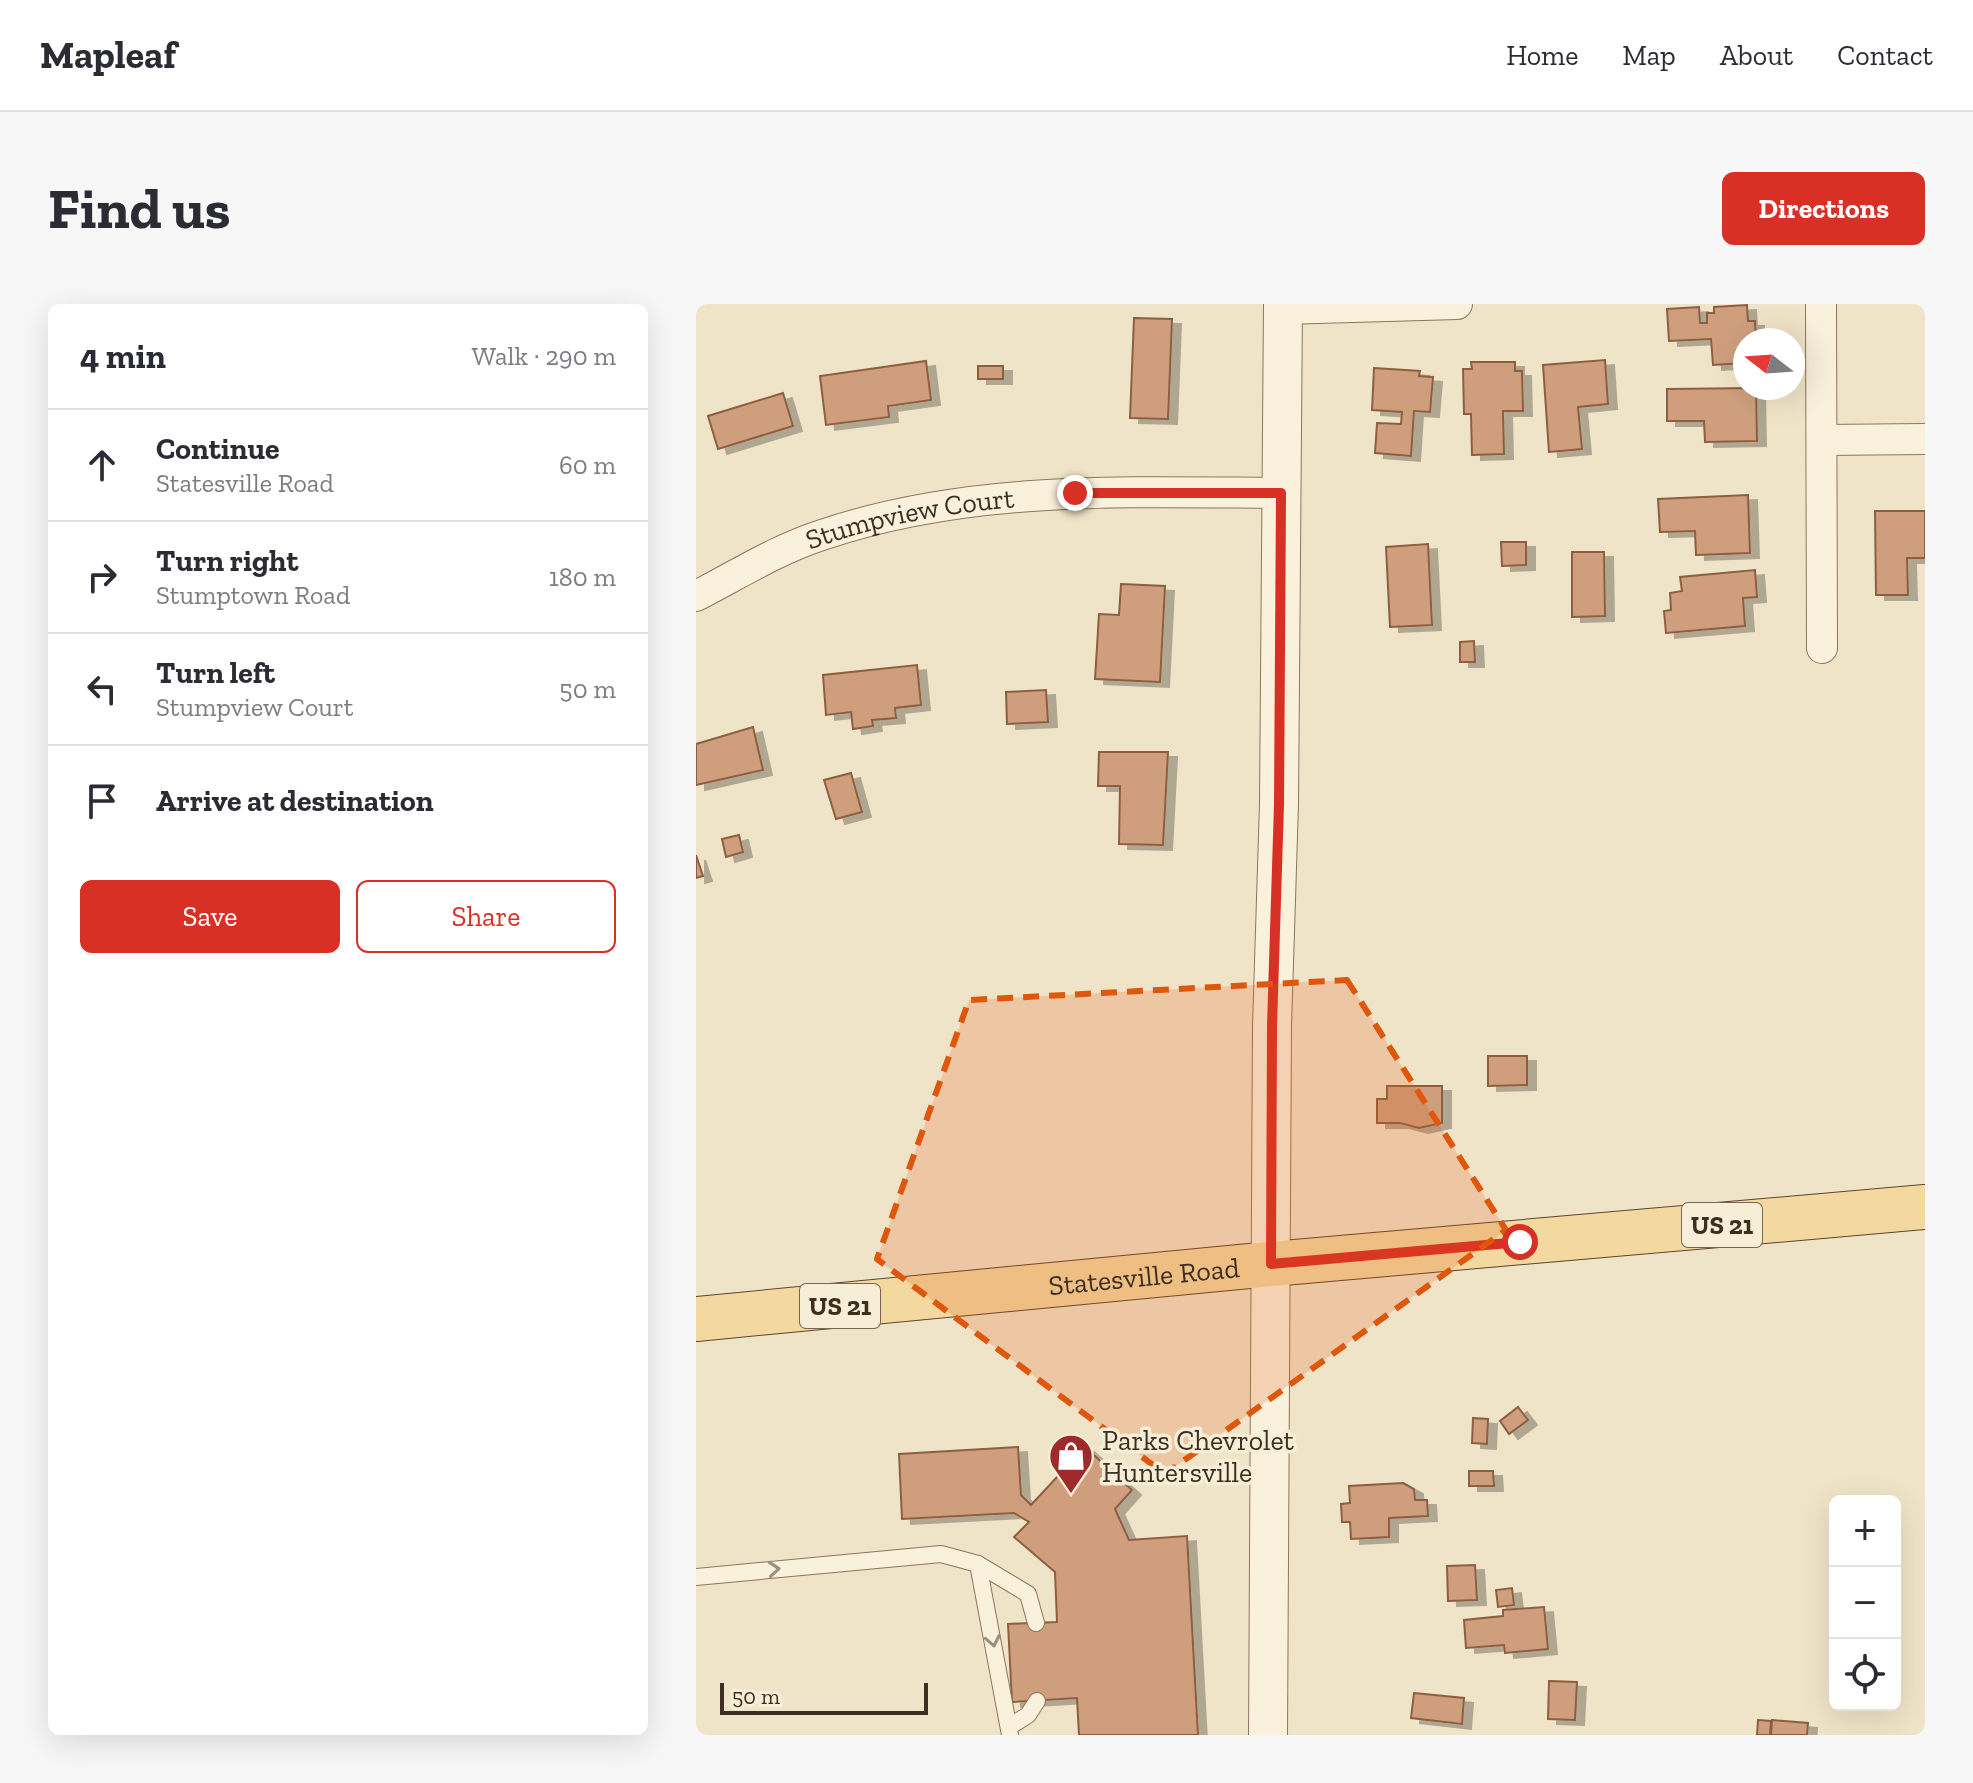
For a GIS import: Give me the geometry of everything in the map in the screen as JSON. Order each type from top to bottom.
[{"type":"main road","name":"Statesville Road","points":[[696,1319],[1271,1264],[1925,1207]]},
{"type":"street","points":[[1268,1735],[1272,1026],[1279,804],[1283,306],[1457,304]]},
{"type":"street","points":[[1821,304],[1822,648]]},
{"type":"street","points":[[1823,440],[1925,439]]},
{"type":"street","name":"Stumpview Court","points":[[696,596],[823,534],[903,514],[989,500],[1075,493],[1281,493]]},
{"type":"lane","points":[[696,1577],[941,1554],[978,1564],[1028,1594],[1036,1623]]},
{"type":"lane","points":[[978,1564],[1009,1731],[1028,1715],[1037,1701]]},
{"type":"highlighted area","points":[[1347,980],[1506,1230],[1165,1474],[877,1259],[969,1000]]},
{"type":"building","points":[[1747,305],[1748,321],[1755,321],[1755,328],[1733,328],[1733,364],[1713,365],[1711,339],[1669,341],[1667,309],[1699,307],[1700,323],[1707,323],[1707,313],[1714,313],[1714,307]]},
{"type":"building","points":[[1134,318],[1172,319],[1168,419],[1130,418]]},
{"type":"building","points":[[1605,360],[1608,404],[1578,407],[1582,449],[1549,452],[1543,365]]},
{"type":"building","points":[[926,361],[931,400],[888,406],[889,417],[826,425],[820,376]]},
{"type":"building","points":[[1471,362],[1515,362],[1515,371],[1522,371],[1523,411],[1503,411],[1504,454],[1472,455],[1471,414],[1464,414],[1463,369],[1472,369]]},
{"type":"building","points":[[978,366],[1003,366],[1003,379],[978,379]]},
{"type":"building","points":[[1374,368],[1420,371],[1419,376],[1433,377],[1430,412],[1414,411],[1411,456],[1375,453],[1377,423],[1401,424],[1402,412],[1372,410]]},
{"type":"building","points":[[1733,388],[1733,400],[1756,400],[1757,441],[1705,442],[1704,421],[1667,421],[1667,389]]},
{"type":"building","points":[[783,393],[793,426],[718,449],[708,416]]},
{"type":"building","points":[[1748,495],[1750,553],[1696,555],[1695,531],[1660,532],[1658,499]]},
{"type":"building","points":[[1875,511],[1925,511],[1925,558],[1907,558],[1908,595],[1876,595]]},
{"type":"building","points":[[1501,542],[1526,542],[1526,565],[1502,566]]},
{"type":"building","points":[[1428,544],[1432,625],[1390,627],[1386,547]]},
{"type":"building","points":[[1572,552],[1604,552],[1605,616],[1572,617]]},
{"type":"building","points":[[1755,570],[1757,597],[1743,598],[1745,626],[1666,633],[1664,611],[1671,610],[1670,593],[1682,591],[1680,577]]},
{"type":"building","points":[[1121,584],[1165,586],[1160,682],[1095,679],[1099,614],[1119,615]]},
{"type":"building","points":[[1474,641],[1475,662],[1460,662],[1460,642]]},
{"type":"building","points":[[917,665],[921,705],[895,708],[896,718],[872,720],[873,726],[853,729],[851,712],[826,715],[823,675]]},
{"type":"building","points":[[1046,690],[1048,722],[1007,724],[1006,692]]},
{"type":"building","points":[[753,727],[763,770],[696,785],[696,744]]},
{"type":"building","points":[[1099,752],[1168,752],[1163,845],[1119,844],[1120,786],[1098,786]]},
{"type":"building","points":[[851,773],[862,812],[836,819],[824,780]]},
{"type":"building","points":[[739,835],[743,852],[726,857],[722,839]]},
{"type":"building","points":[[696,855],[703,876],[696,878]]},
{"type":"building","points":[[1488,1056],[1527,1056],[1527,1085],[1488,1086]]},
{"type":"building","points":[[1387,1086],[1442,1086],[1442,1123],[1419,1128],[1400,1123],[1377,1123],[1377,1099],[1387,1099]]},
{"type":"building","points":[[1518,1407],[1528,1420],[1509,1434],[1500,1421]]},
{"type":"building","points":[[1473,1418],[1488,1419],[1487,1444],[1472,1443]]},
{"type":"building","points":[[1018,1447],[1021,1495],[1031,1505],[1085,1447],[1132,1490],[1115,1509],[1129,1540],[1187,1536],[1198,1735],[1079,1735],[1077,1698],[1012,1702],[1008,1624],[1057,1622],[1055,1572],[1014,1537],[1029,1522],[1014,1513],[902,1519],[899,1454]]},
{"type":"building","points":[[1469,1471],[1493,1471],[1494,1486],[1469,1486]]},
{"type":"building","points":[[1403,1483],[1414,1489],[1415,1500],[1427,1500],[1428,1516],[1389,1518],[1389,1537],[1351,1539],[1350,1522],[1342,1522],[1341,1504],[1350,1503],[1349,1486]]},
{"type":"building","points":[[1475,1565],[1477,1600],[1448,1601],[1447,1566]]},
{"type":"building","points":[[1512,1588],[1514,1605],[1498,1607],[1496,1590]]},
{"type":"building","points":[[1544,1607],[1548,1649],[1505,1653],[1504,1645],[1466,1648],[1464,1620],[1503,1616],[1503,1610]]},
{"type":"building","points":[[1549,1681],[1577,1682],[1575,1720],[1548,1719]]},
{"type":"building","points":[[1414,1693],[1464,1698],[1462,1724],[1411,1718]]},
{"type":"building","points":[[1758,1720],[1771,1721],[1770,1735],[1757,1735]]},
{"type":"building","points":[[1772,1720],[1808,1723],[1807,1735],[1771,1735]]},
{"type":"place","name":"Parks Chevrolet Huntersville","points":[[1071,1495]]},
{"type":"route","points":[[1075,493],[1281,493],[1271,1264],[1520,1242]]}]
